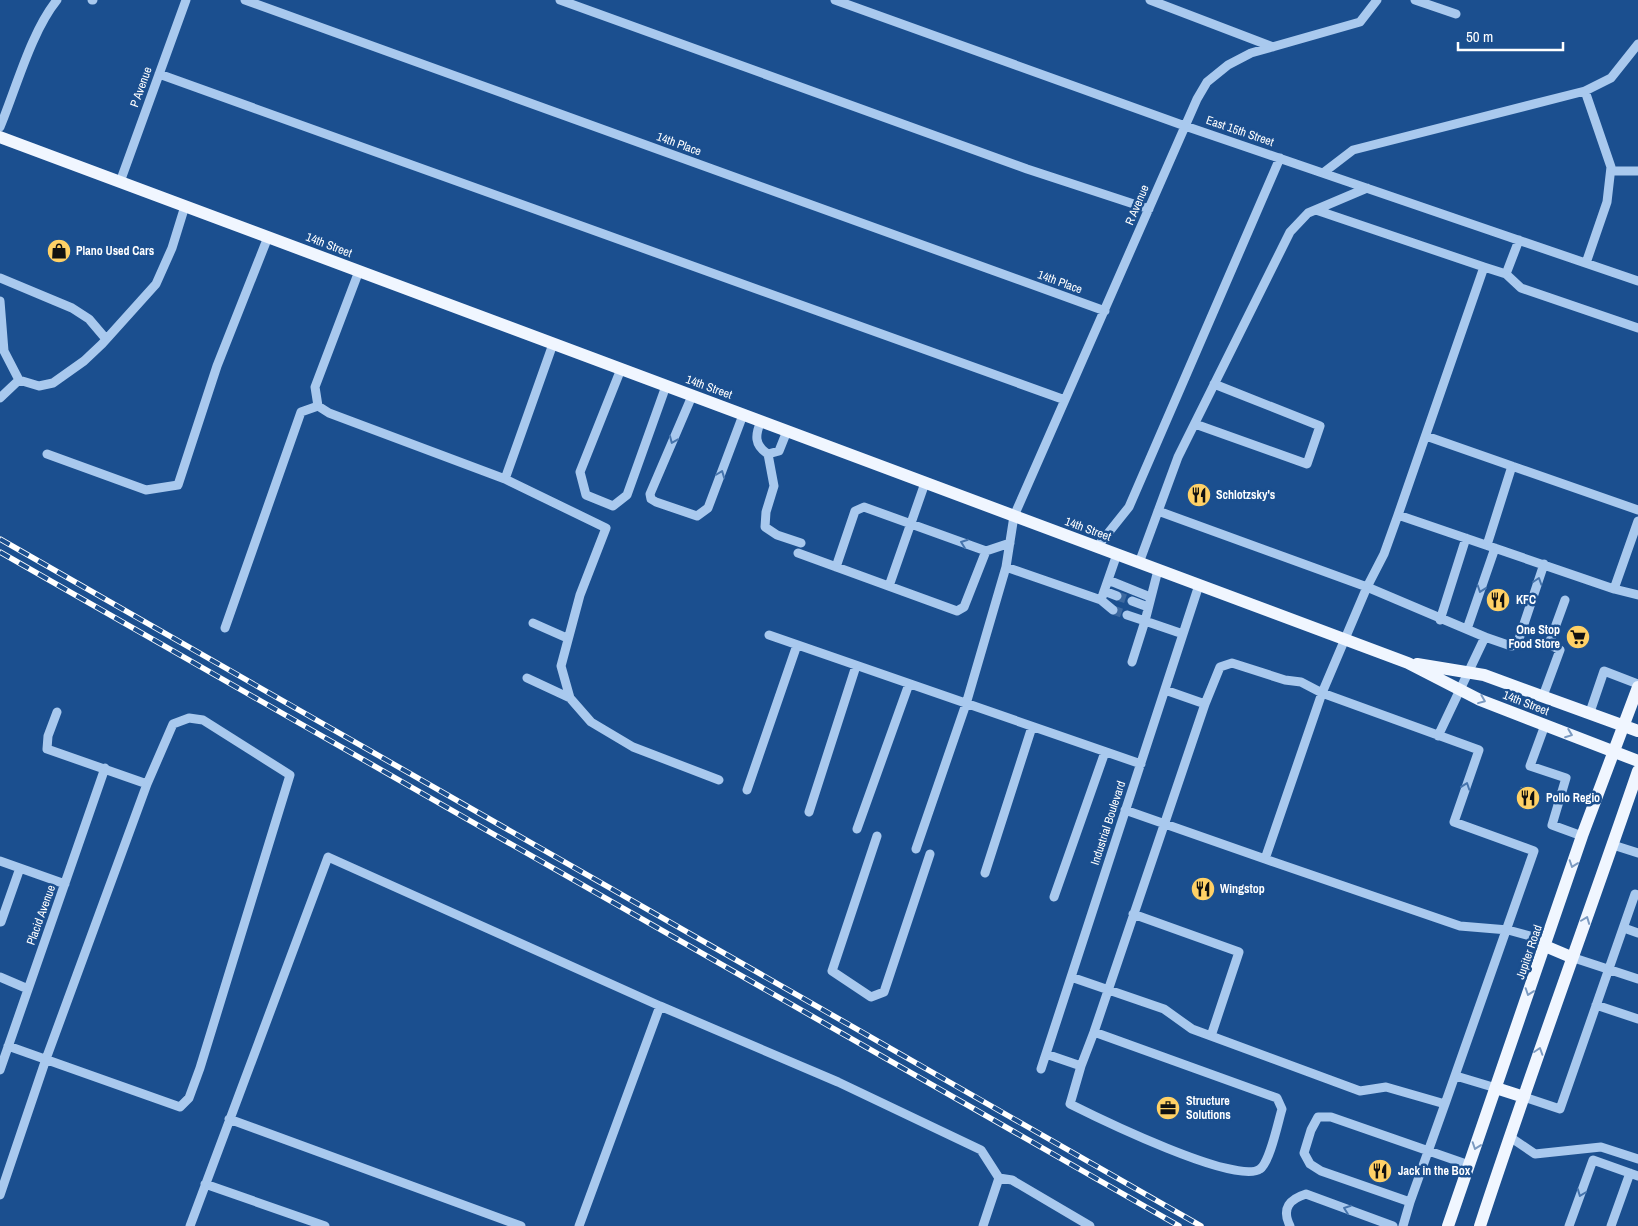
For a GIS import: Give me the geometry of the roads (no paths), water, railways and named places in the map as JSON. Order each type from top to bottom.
[{"type":"main road","name":"14th Street","points":[[0,137],[1408,663],[1459,691],[1638,762]]},
{"type":"main road","name":"14th Street","points":[[1408,663],[1484,675],[1638,731]]},
{"type":"main road","name":"Jupiter Road","points":[[1448,1226],[1582,836],[1615,752],[1638,686]]},
{"type":"main road","points":[[1480,1226],[1571,956],[1613,845],[1638,771]]},
{"type":"main road","points":[[1545,946],[1571,956]]},
{"type":"main road","points":[[1496,1088],[1524,1097]]},
{"type":"street","points":[[0,127],[30,51],[50,8],[57,0]]},
{"type":"street","name":"P Avenue","points":[[120,182],[186,0]]},
{"type":"street","name":"14th Place","points":[[245,0],[1104,311]]},
{"type":"street","points":[[560,0],[1027,169],[1149,209]]},
{"type":"street","name":"East 15th Street","points":[[835,0],[1185,126],[1638,281]]},
{"type":"street","points":[[1150,0],[1273,47]]},
{"type":"street","name":"R Avenue","points":[[916,849],[966,704],[1006,567],[1014,516],[1196,99],[1207,82],[1228,65],[1243,57],[1273,47],[1360,22],[1376,0]]},
{"type":"street","points":[[1415,0],[1456,14]]},
{"type":"street","points":[[1323,173],[1353,150],[1585,91],[1611,78],[1638,44]]},
{"type":"street","points":[[159,74],[1065,400]]},
{"type":"street","points":[[1585,91],[1611,171],[1608,202],[1586,263]]},
{"type":"street","points":[[1097,547],[1129,507],[1280,158]]},
{"type":"street","points":[[1611,171],[1638,171]]},
{"type":"street","points":[[1139,563],[1178,457],[1290,232],[1308,213],[1367,188]]},
{"type":"street","points":[[0,301],[4,351],[19,380],[40,386],[53,382],[84,361],[156,284],[172,248],[185,206]]},
{"type":"street","points":[[1316,210],[1506,274],[1521,288],[1638,328]]},
{"type":"street","points":[[47,454],[146,490],[178,485],[217,366],[268,237]]},
{"type":"street","points":[[1506,274],[1520,240]]},
{"type":"street","points":[[1265,859],[1322,693],[1367,587],[1384,554],[1484,267]]},
{"type":"street","points":[[359,271],[315,387],[318,406],[329,413],[505,480],[606,528],[580,595],[561,666],[570,698]]},
{"type":"street","points":[[0,278],[72,308],[90,319],[106,339]]},
{"type":"street","points":[[505,480],[553,344]]},
{"type":"street","points":[[621,369],[580,472],[586,495],[613,506],[627,495],[666,386]]},
{"type":"street","points":[[0,398],[19,380]]},
{"type":"street","points":[[1195,424],[1307,464],[1320,426],[1214,384]]},
{"type":"street","points":[[692,396],[650,494],[651,499],[656,502],[698,516],[703,514],[708,508],[743,415]]},
{"type":"street","points":[[225,628],[301,412],[318,406]]},
{"type":"street","points":[[761,421],[756,434],[757,443],[768,454],[774,486],[766,512],[765,527],[778,535],[801,543]]},
{"type":"street","points":[[768,454],[779,450],[788,431]]},
{"type":"street","points":[[1426,436],[1638,510]]},
{"type":"street","points":[[1467,630],[1512,466]]},
{"type":"street","points":[[889,586],[925,483]]},
{"type":"street","points":[[836,567],[855,511],[864,507],[986,551],[1010,542]]},
{"type":"street","points":[[1158,512],[1367,587],[1440,620],[1511,646],[1517,645],[1544,564]]},
{"type":"street","points":[[1398,515],[1638,595]]},
{"type":"street","points":[[1614,588],[1638,521]]},
{"type":"street","points":[[1440,620],[1466,538]]},
{"type":"street","points":[[798,553],[957,611],[964,607],[986,551]]},
{"type":"street","points":[[1102,595],[1118,554]]},
{"type":"street","points":[[1006,567],[1102,595],[1117,596]]},
{"type":"street","points":[[1132,662],[1158,570]]},
{"type":"street","points":[[1108,580],[1150,597]]},
{"type":"street","name":"Industrial Boulevard","points":[[1040,1070],[1199,585]]},
{"type":"street","points":[[1102,595],[1112,610]]},
{"type":"street","points":[[1543,696],[1560,650],[1549,644],[1566,600]]},
{"type":"street","points":[[1132,601],[1148,607]]},
{"type":"street","points":[[1127,615],[1184,634]]},
{"type":"street","points":[[534,623],[567,638]]},
{"type":"street","points":[[769,635],[1140,764]]},
{"type":"street","points":[[1438,736],[1484,636]]},
{"type":"street","points":[[747,790],[797,645]]},
{"type":"street","points":[[1094,1032],[1277,1098],[1282,1109],[1266,1161],[1260,1170],[1247,1173],[1192,1159],[1070,1104],[1080,1066],[1094,1032],[1133,914],[1220,667],[1232,663],[1285,680],[1301,682],[1322,693],[1479,750],[1454,822],[1534,851],[1508,930],[1410,1202],[1404,1226]]},
{"type":"street","points":[[809,812],[856,666]]},
{"type":"street","points":[[1590,712],[1604,671],[1638,686]]},
{"type":"street","points":[[527,678],[570,698],[591,722],[633,747],[719,780]]},
{"type":"street","points":[[857,828],[909,684]]},
{"type":"street","points":[[1165,690],[1206,704]]},
{"type":"street","points":[[57,712],[48,736],[48,749],[147,784]]},
{"type":"street","points":[[0,1195],[46,1059],[147,784],[172,724],[189,718],[203,720],[290,775],[189,1098],[180,1107],[46,1059],[8,1046]]},
{"type":"street","points":[[1545,725],[1530,766],[1566,778],[1552,825],[1582,836]]},
{"type":"street","points":[[985,873],[1032,727]]},
{"type":"street","points":[[1054,897],[1105,752]]},
{"type":"street","name":"Placid Avenue","points":[[0,1070],[105,768]]},
{"type":"street","points":[[1125,810],[1460,926],[1508,930],[1534,937],[1545,946]]},
{"type":"street","points":[[877,836],[832,971],[871,997],[884,992],[930,854]]},
{"type":"street","points":[[1613,845],[1637,851]]},
{"type":"street","points":[[190,1226],[328,857],[660,1006],[838,1082],[981,1150],[999,1178],[1012,1180],[1090,1226]]},
{"type":"street","points":[[0,862],[66,884]]},
{"type":"street","points":[[0,922],[20,868]]},
{"type":"street","points":[[1524,1097],[1560,1109],[1636,894],[1638,895]]},
{"type":"street","points":[[1133,914],[1239,952],[1211,1036]]},
{"type":"street","points":[[1624,928],[1638,933]]},
{"type":"street","points":[[1571,956],[1638,980]]},
{"type":"street","points":[[0,977],[28,989]]},
{"type":"street","points":[[1071,977],[1164,1009],[1192,1030],[1360,1091],[1386,1087],[1445,1104]]},
{"type":"street","points":[[579,1226],[660,1006]]},
{"type":"street","points":[[1596,1006],[1638,1019]]},
{"type":"street","points":[[1046,1054],[1080,1066]]},
{"type":"street","points":[[1456,1076],[1496,1088]]},
{"type":"street","points":[[1410,1202],[1321,1171],[1310,1164],[1304,1153],[1311,1130],[1318,1117],[1331,1117],[1469,1166]]},
{"type":"street","points":[[229,1119],[521,1226]]},
{"type":"street","points":[[1510,1137],[1535,1154],[1601,1147],[1638,1159]]},
{"type":"street","points":[[1569,1226],[1594,1160],[1634,1175],[1611,1226]]},
{"type":"street","points":[[983,1226],[999,1178]]},
{"type":"street","points":[[205,1184],[325,1226]]},
{"type":"street","points":[[1290,1226],[1286,1218],[1288,1206],[1294,1198],[1306,1194],[1392,1226]]},
{"type":"tunnel","points":[[1117,596],[1132,601]]},
{"type":"tunnel","points":[[1113,610],[1127,615]]},
{"type":"railway","points":[[0,539],[1201,1226]]},
{"type":"railway","points":[[0,552],[1179,1226]]},
{"type":"place","name":"Plano Used Cars","points":[[59,251]]},
{"type":"place","name":"Schlotzsky's","points":[[1199,495]]},
{"type":"place","name":"KFC","points":[[1498,600]]},
{"type":"place","name":"One Stop Food Store","points":[[1578,637]]},
{"type":"place","name":"Pollo Regio","points":[[1528,798]]},
{"type":"place","name":"Wingstop","points":[[1203,889]]},
{"type":"place","name":"Structure Solutions","points":[[1168,1108]]},
{"type":"place","name":"Jack in the Box","points":[[1380,1171]]}]
